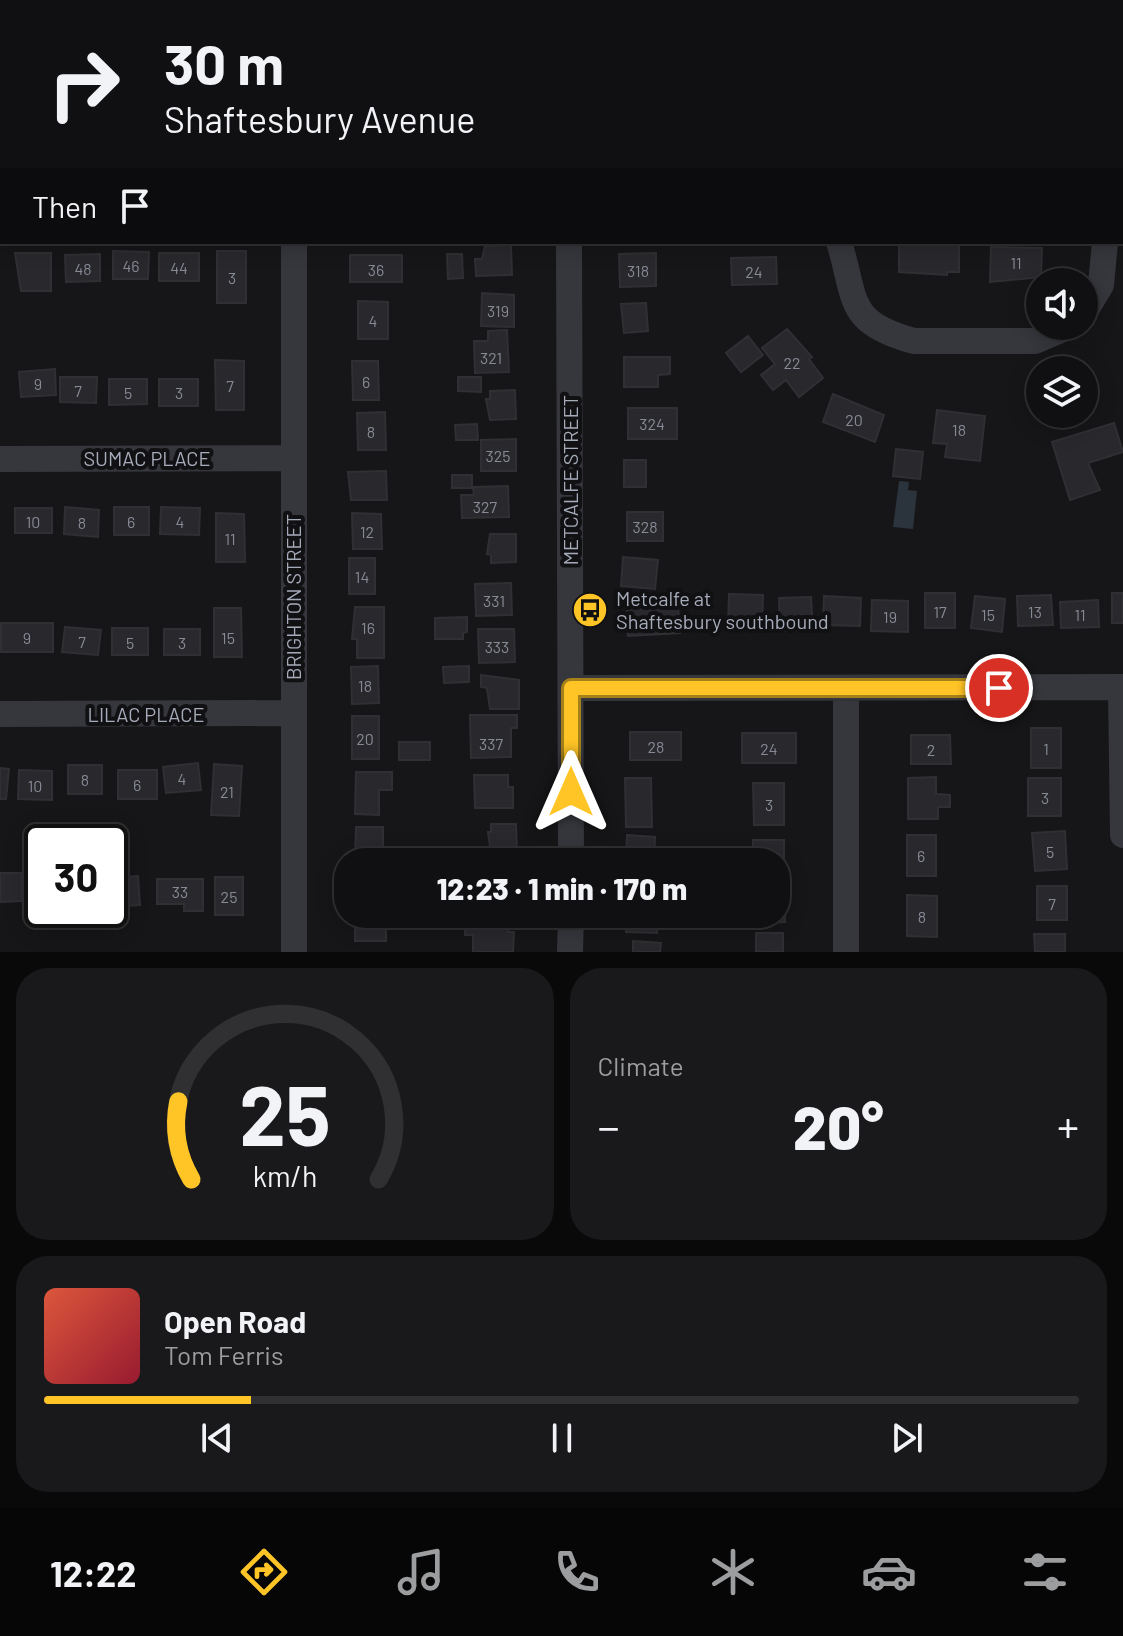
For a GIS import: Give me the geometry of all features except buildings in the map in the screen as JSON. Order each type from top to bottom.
[{"type":"street","name":"BRIGHTON STREET","points":[[294,244],[294,952]]},
{"type":"street","name":"METCALFE STREET","points":[[569,244],[571,848]]},
{"type":"street","points":[[839,244],[853,301],[863,316],[895,336],[914,341],[1037,340]]},
{"type":"street","points":[[1098,290],[1105,244]]},
{"type":"street","name":"SUMAC PLACE","points":[[0,459],[293,458]]},
{"type":"street","points":[[571,688],[1122,687],[1123,835]]},
{"type":"street","points":[[846,688],[846,952]]},
{"type":"street","name":"LILAC PLACE","points":[[0,714],[292,713]]},
{"type":"street","points":[[570,952],[571,928]]},
{"type":"shaded area","points":[[899,481],[909,482],[908,490],[917,491],[913,529],[893,527]]},
{"type":"place","name":"Metcalfe at Shaftesbury southbound","points":[[590,610]]},
{"type":"route","points":[[571,792],[571,688],[999,688]]}]
